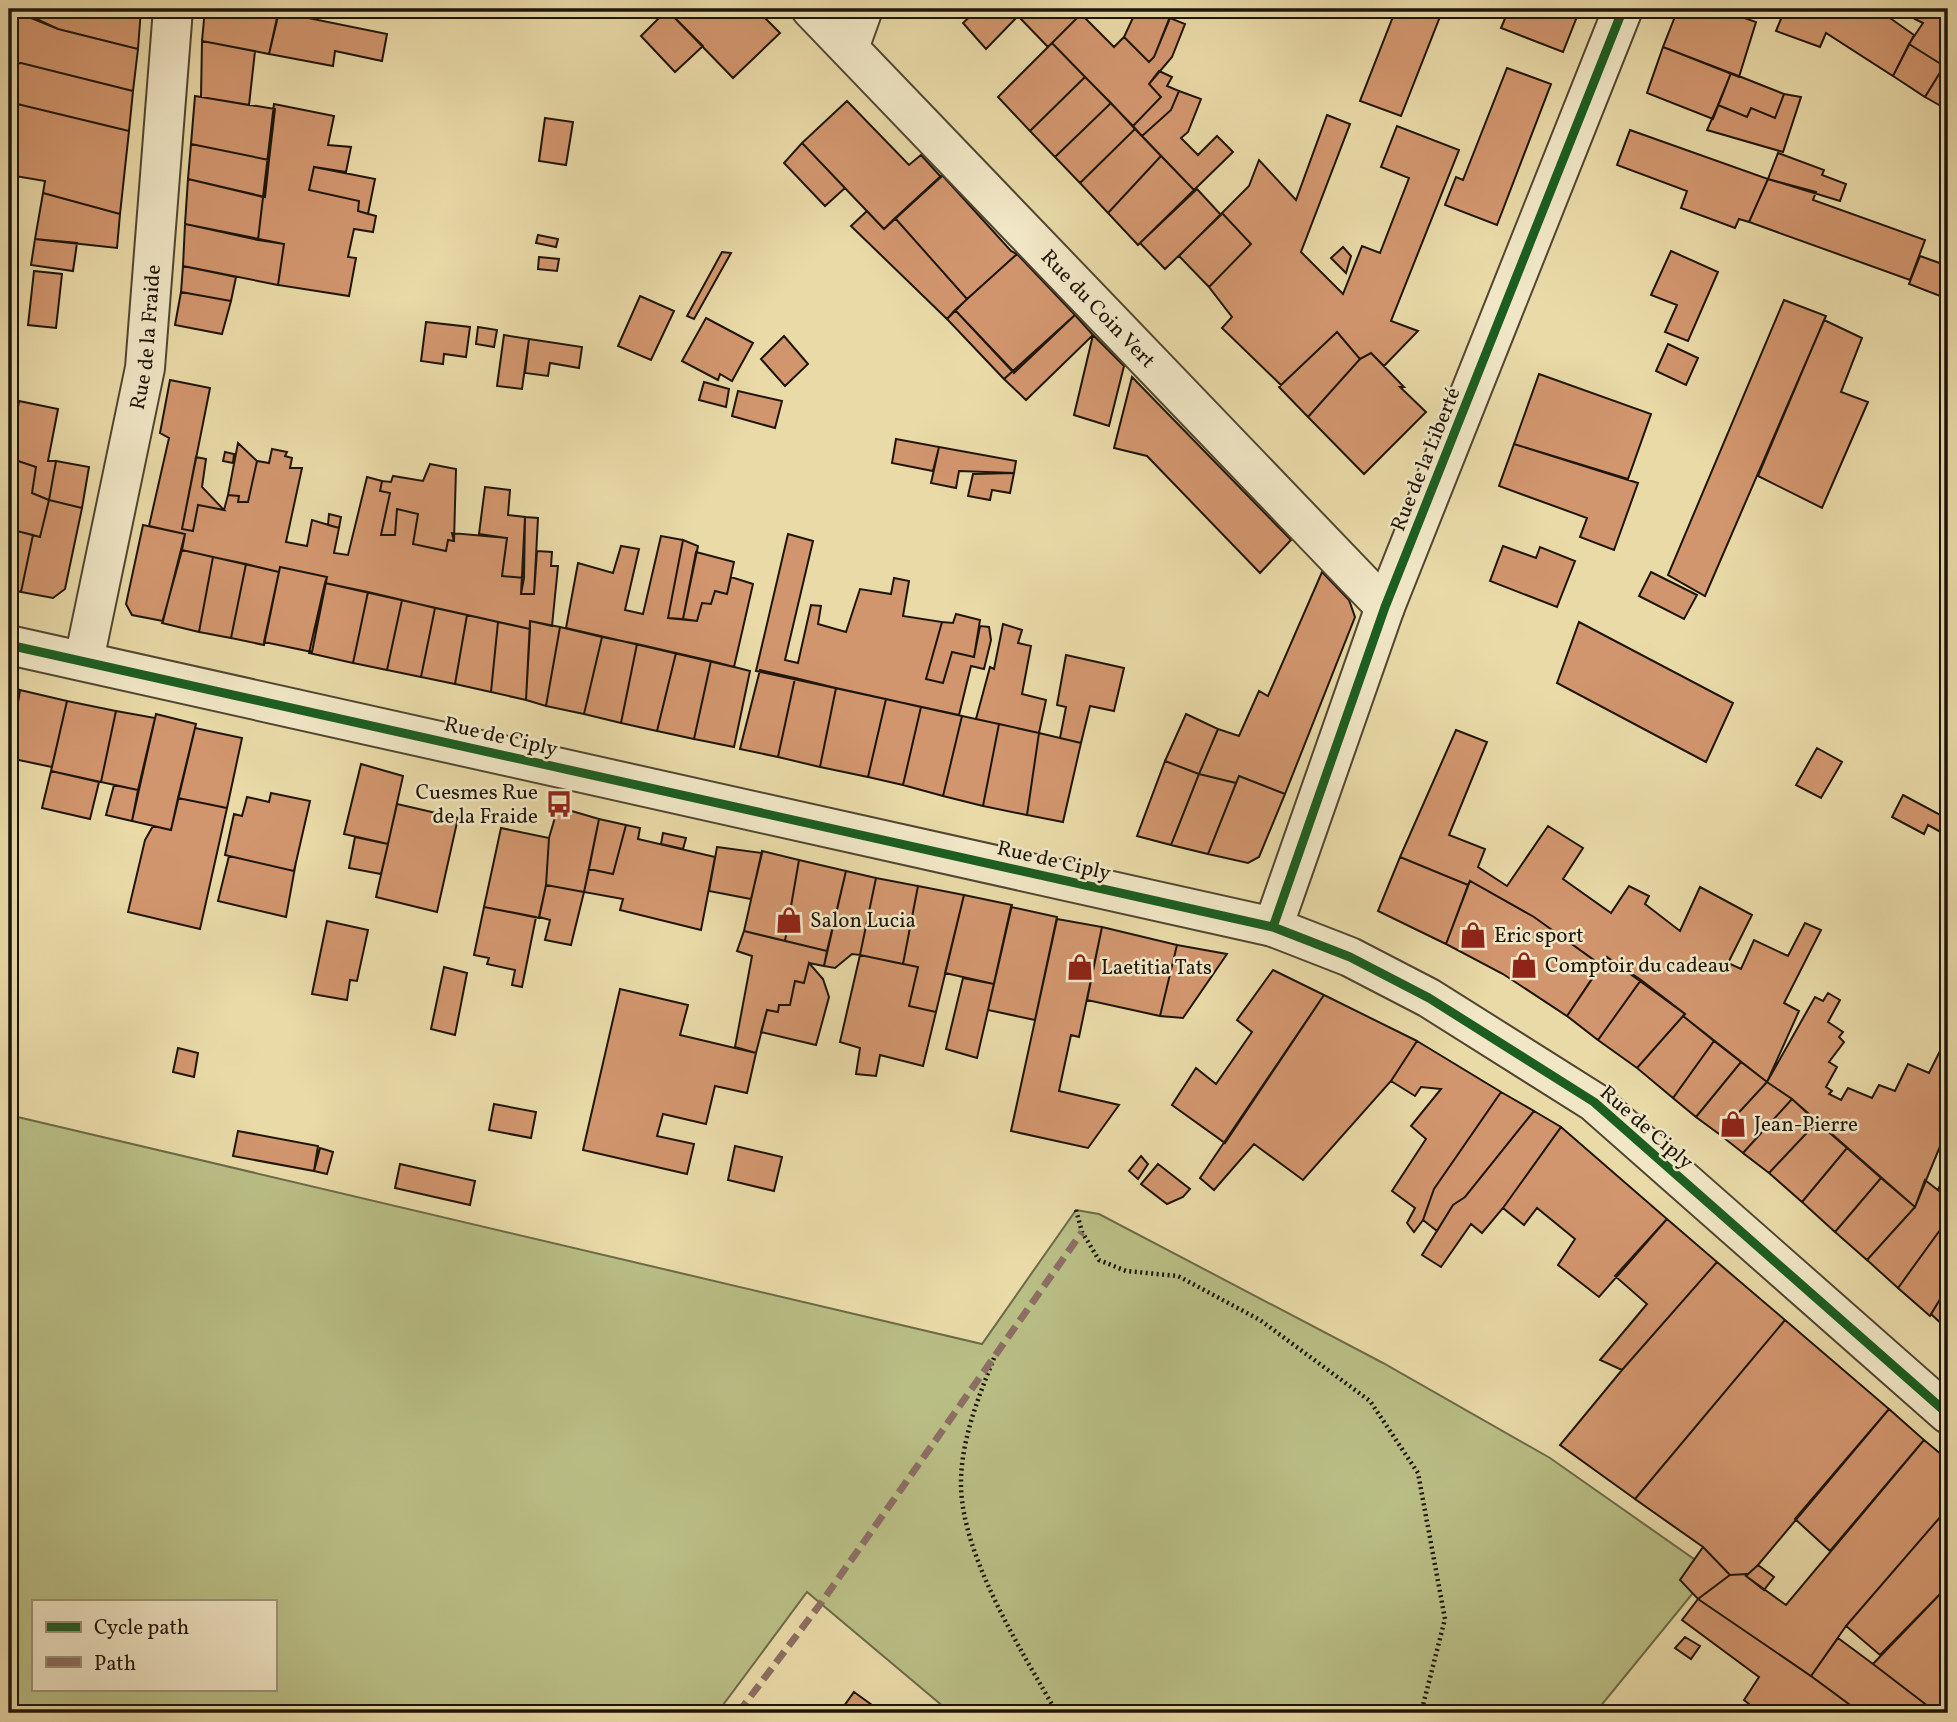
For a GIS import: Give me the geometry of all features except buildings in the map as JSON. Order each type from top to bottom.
[{"type":"street","name":"Rue de la Fraide","points":[[83,660],[145,368],[173,9]]},
{"type":"street","name":"Rue du Coin Vert","points":[[811,9],[1385,607]]},
{"type":"street","points":[[849,48],[863,9]]},
{"type":"street","name":"Rue de la Liberté","points":[[1273,927],[1385,607],[1623,9]]},
{"type":"street","name":"Rue de Ciply","points":[[9,645],[1273,927],[1350,957],[1429,998],[1594,1102],[1948,1414]]},
{"type":"path","points":[[1076,1210],[1082,1232],[1098,1260],[1126,1271],[1178,1276],[1260,1321],[1370,1401],[1418,1473],[1445,1619],[1421,1713]]},
{"type":"path","points":[[994,1358],[972,1415],[961,1487],[969,1542],[1057,1713]]},
{"type":"green space","points":[[9,1115],[982,1344],[1076,1210],[1099,1214],[1383,1363],[1550,1458],[1711,1571],[1595,1713],[951,1713],[807,1592],[717,1713],[9,1713]]},
{"type":"marked path","points":[[738,1713],[821,1603],[1082,1232]]},
{"type":"cycle path","points":[[1273,927],[1385,607],[1623,9]]},
{"type":"cycle path","points":[[9,645],[1273,927],[1350,957],[1429,998],[1594,1102],[1948,1414]]},
{"type":"place","name":"Cuesmes Rue de la Fraide","points":[[559,804]]},
{"type":"place","name":"Salon Lucia","points":[[789,920]]},
{"type":"place","name":"Eric sport","points":[[1473,935]]},
{"type":"place","name":"Comptoir du cadeau","points":[[1524,965]]},
{"type":"place","name":"Laetitia Tats","points":[[1080,967]]},
{"type":"place","name":"Jean-Pierre","points":[[1733,1124]]}]
